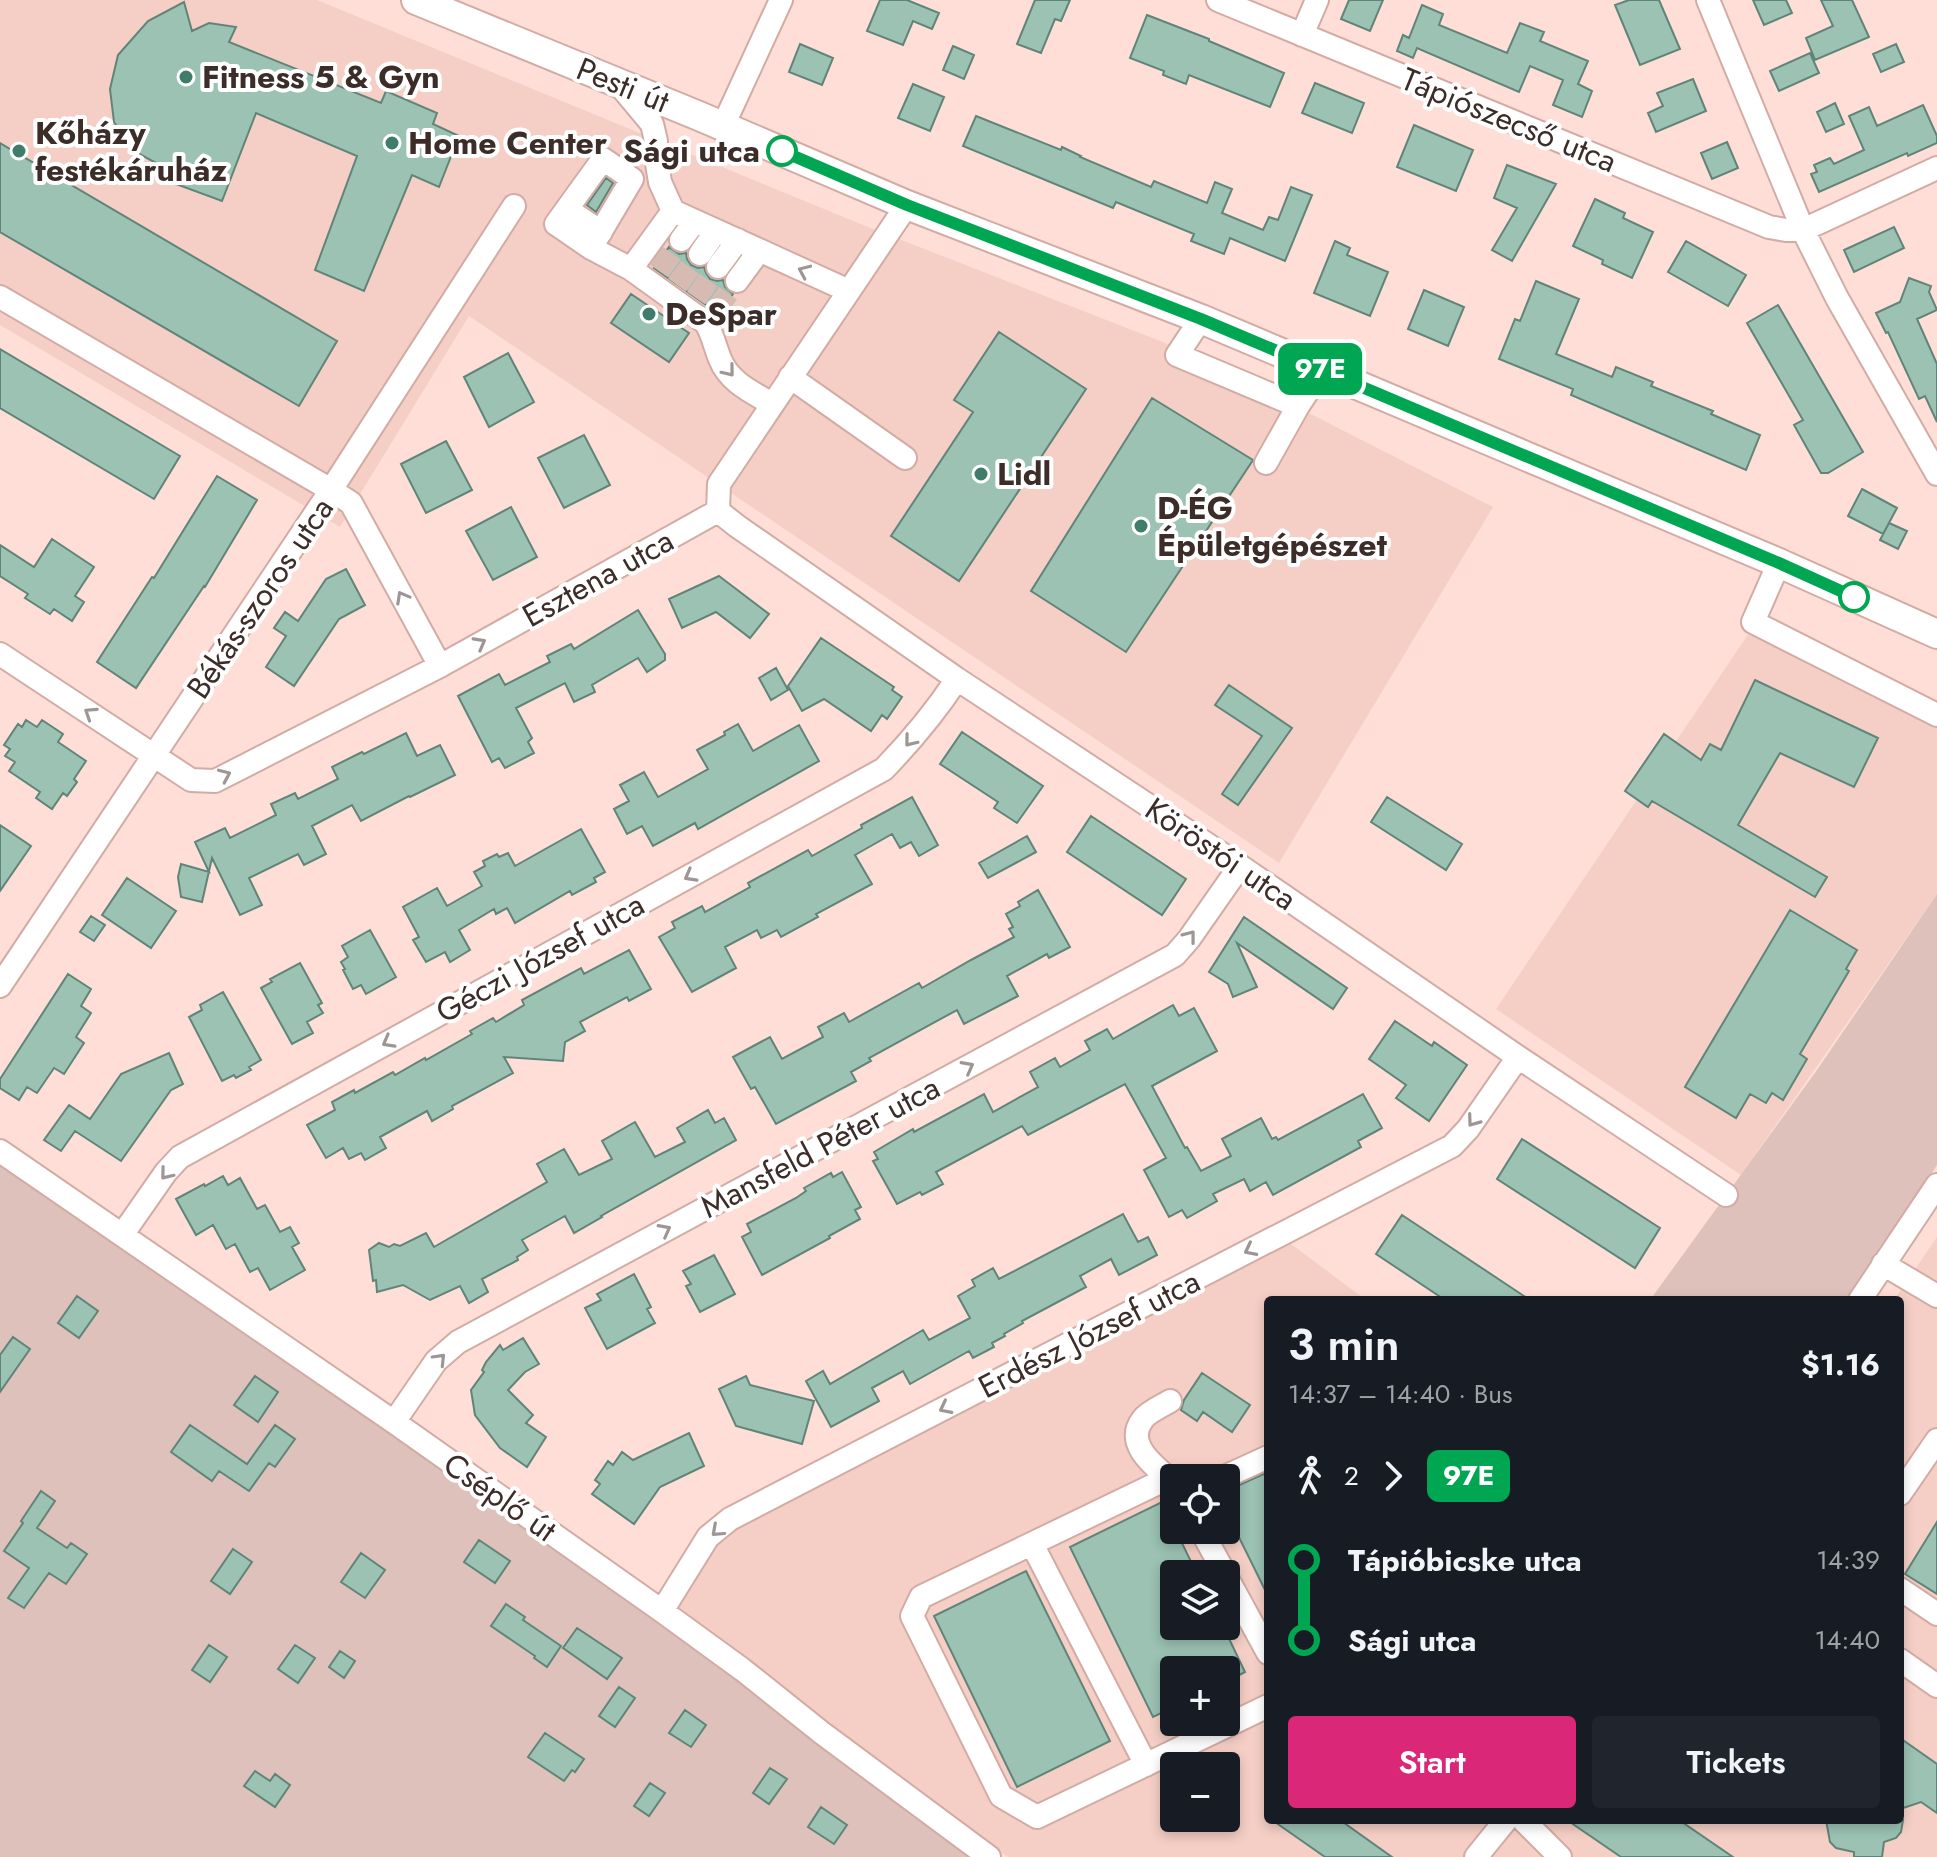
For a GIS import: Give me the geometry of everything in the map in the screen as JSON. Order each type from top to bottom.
[{"type":"main road","name":"Pesti út","points":[[416,0],[907,205],[1201,319],[1779,563],[1937,634]]},
{"type":"street","points":[[723,126],[781,0]]},
{"type":"street","name":"Tápiószecső utca","points":[[1218,0],[1769,227],[1803,230]]},
{"type":"street","points":[[1302,35],[1317,0]]},
{"type":"street","points":[[1708,0],[1803,230],[1837,298],[1937,474]]},
{"type":"street","points":[[617,82],[652,124],[660,182],[673,211],[849,291]]},
{"type":"street","points":[[603,159],[632,179],[607,222],[556,224],[603,159]]},
{"type":"street","points":[[1803,230],[1937,168]]},
{"type":"street","points":[[580,191],[607,222],[631,269],[654,277],[711,317],[720,359],[728,374],[772,404]]},
{"type":"street","points":[[718,511],[719,484],[907,205]]},
{"type":"street","name":"Békás-szoros utca","points":[[0,986],[331,490],[514,206]]},
{"type":"street","points":[[631,269],[673,211]]},
{"type":"street","points":[[681,240],[695,221]]},
{"type":"street","points":[[700,254],[716,231]]},
{"type":"street","points":[[718,267],[738,240]]},
{"type":"street","points":[[737,281],[759,251]]},
{"type":"street","points":[[0,297],[351,503],[440,666]]},
{"type":"street","points":[[1201,319],[1177,355],[1298,406]]},
{"type":"street","points":[[1266,463],[1322,370]]},
{"type":"street","points":[[790,377],[905,458]]},
{"type":"street","name":"Esztena utca","points":[[0,654],[191,780],[215,781],[440,666],[718,511]]},
{"type":"street","name":"Köröstói utca","points":[[718,511],[957,679],[1240,866],[1726,1195]]},
{"type":"street","points":[[1779,563],[1753,622],[1937,715]]},
{"type":"street","name":"Géczi József utca","points":[[122,1235],[180,1157],[884,769],[904,749],[957,679]]},
{"type":"street","name":"Mansfeld Péter utca","points":[[394,1422],[436,1361],[458,1342],[1175,955],[1240,866]]},
{"type":"street","name":"Erdész József utca","points":[[662,1611],[708,1537],[730,1519],[1452,1146],[1468,1129],[1518,1057]]},
{"type":"street","name":"Cséplő út","points":[[0,1151],[662,1611],[989,1857]]},
{"type":"street","points":[[1863,1296],[1937,1185]]},
{"type":"street","points":[[1883,1264],[1937,1296]]},
{"type":"street","points":[[1160,1471],[1138,1444],[1137,1431],[1143,1418],[1170,1401]]},
{"type":"street","points":[[1904,1488],[1937,1440]]},
{"type":"street","points":[[1240,1470],[1264,1459]]},
{"type":"street","points":[[1160,1483],[921,1597],[912,1616],[1001,1796],[1037,1817],[1264,1708]]},
{"type":"street","points":[[1032,1544],[1146,1765]]},
{"type":"street","points":[[1904,1592],[1937,1614]]},
{"type":"street","points":[[1240,1601],[1264,1646]]},
{"type":"street","points":[[1904,1663],[1937,1686]]},
{"type":"street","points":[[1476,1857],[1503,1824]]},
{"type":"street","points":[[1527,1824],[1560,1857]]},
{"type":"shaded area","points":[[0,0],[317,0],[863,225],[1191,353],[1493,507],[1279,863],[469,316],[340,527],[0,325]]},
{"type":"shaded area","points":[[1753,627],[1937,714],[1937,894],[1741,1175],[1496,1009]]},
{"type":"shaded area","points":[[1937,894],[1937,1165],[1851,1296],[1653,1296],[1817,1070]]},
{"type":"shaded area","points":[[0,1151],[991,1857],[0,1857]]},
{"type":"shaded area","points":[[1279,1235],[1361,1296],[1264,1296],[1264,1824],[1904,1824],[1904,1296],[1897,1296],[1937,1237],[1937,1857],[1008,1857],[662,1611],[708,1537]]},
{"type":"building","points":[[880,0],[907,0],[939,13],[932,29],[913,21],[903,45],[867,31]]},
{"type":"building","points":[[1035,0],[1070,0],[1061,21],[1055,19],[1041,53],[1017,44]]},
{"type":"building","points":[[1349,0],[1383,0],[1370,31],[1341,19]]},
{"type":"building","points":[[1629,0],[1659,0],[1680,49],[1640,65],[1615,5]]},
{"type":"building","points":[[1753,0],[1786,0],[1792,13],[1764,25]]},
{"type":"building","points":[[1821,0],[1852,0],[1869,37],[1815,60],[1806,38],[1833,26]]},
{"type":"building","name":"Home Center","points":[[184,2],[192,31],[209,23],[236,27],[229,42],[381,103],[386,91],[437,113],[433,124],[459,136],[439,187],[412,175],[364,291],[315,270],[357,156],[256,113],[222,201],[165,180],[169,170],[132,150],[114,122],[110,89],[118,55],[148,21]]},
{"type":"building","points":[[1422,5],[1443,14],[1439,25],[1507,53],[1520,23],[1544,32],[1540,41],[1588,61],[1578,84],[1592,91],[1582,117],[1553,105],[1563,80],[1530,66],[1519,92],[1417,48],[1413,58],[1397,51],[1403,35],[1409,38]]},
{"type":"building","points":[[1147,15],[1284,73],[1270,107],[1189,75],[1186,84],[1163,75],[1164,71],[1130,58]]},
{"type":"building","points":[[800,44],[833,58],[822,85],[789,72]]},
{"type":"building","points":[[1896,44],[1904,62],[1881,72],[1873,54]]},
{"type":"building","points":[[953,46],[974,55],[964,79],[943,70]]},
{"type":"building","points":[[1810,53],[1819,73],[1779,91],[1770,71]]},
{"type":"building","points":[[1693,79],[1706,111],[1656,132],[1648,113],[1663,106],[1657,93]]},
{"type":"building","points":[[1315,83],[1364,103],[1352,133],[1302,113]]},
{"type":"building","points":[[913,84],[944,97],[930,131],[898,118]]},
{"type":"building","points":[[1835,103],[1844,124],[1826,132],[1817,112]]},
{"type":"building","points":[[1923,105],[1937,136],[1937,143],[1819,192],[1811,174],[1817,172],[1814,165],[1830,158],[1834,164],[1864,150],[1849,116],[1869,107],[1877,126]]},
{"type":"building","points":[[976,116],[1061,150],[1062,147],[1151,187],[1154,181],[1207,203],[1215,182],[1232,189],[1222,213],[1263,230],[1269,217],[1278,220],[1291,187],[1312,195],[1285,261],[1230,238],[1224,254],[1191,241],[1194,234],[1116,202],[1113,208],[963,146]]},
{"type":"building","points":[[1414,125],[1473,150],[1456,191],[1397,167]]},
{"type":"building","points":[[1727,142],[1738,168],[1712,179],[1701,153]]},
{"type":"building","points":[[0,143],[337,341],[299,406],[0,232]]},
{"type":"building","points":[[1507,165],[1556,184],[1512,261],[1492,250],[1517,208],[1494,198]]},
{"type":"building","points":[[606,178],[613,183],[596,212],[587,205]]},
{"type":"building","points":[[1595,199],[1625,213],[1623,218],[1653,232],[1632,278],[1573,246]]},
{"type":"building","points":[[1894,227],[1904,248],[1854,272],[1844,250]]},
{"type":"building","points":[[1335,241],[1350,248],[1347,255],[1388,272],[1370,316],[1314,293]]},
{"type":"building","points":[[1686,241],[1746,275],[1728,306],[1668,272]]},
{"type":"building","points":[[669,247],[679,254],[686,253],[691,265],[704,267],[710,279],[723,280],[725,287],[733,294],[719,314],[654,268]]},
{"type":"building","points":[[1909,278],[1931,286],[1929,292],[1937,310],[1917,319],[1937,364],[1937,422],[1925,396],[1919,399],[1876,313],[1900,302]]},
{"type":"building","points":[[1536,281],[1579,299],[1556,354],[1612,377],[1616,367],[1760,435],[1746,470],[1571,395],[1573,389],[1499,359],[1515,319],[1520,321]]},
{"type":"building","points":[[1424,290],[1464,307],[1448,346],[1408,329]]},
{"type":"building","points":[[631,294],[689,333],[669,362],[611,323]]},
{"type":"building","points":[[1778,305],[1863,452],[1828,473],[1821,473],[1794,425],[1803,420],[1747,323]]},
{"type":"building","name":"Lidl","points":[[999,332],[1086,389],[959,581],[891,536],[973,412],[954,400]]},
{"type":"building","points":[[0,349],[180,456],[154,499],[0,408]]},
{"type":"building","points":[[508,353],[534,402],[489,427],[464,377]]},
{"type":"building","name":"D-ÉG Épületgépészet","points":[[1152,398],[1253,460],[1126,652],[1031,591]]},
{"type":"building","points":[[584,435],[610,485],[564,508],[538,458]]},
{"type":"building","points":[[446,441],[472,490],[426,513],[401,464]]},
{"type":"building","points":[[217,476],[257,500],[205,587],[136,688],[97,662]]},
{"type":"building","points":[[1862,489],[1897,508],[1883,534],[1848,516]]},
{"type":"building","points":[[511,507],[537,557],[493,580],[466,531]]},
{"type":"building","points":[[1889,523],[1907,531],[1898,549],[1880,540]]},
{"type":"building","points":[[52,539],[94,567],[75,596],[84,602],[72,621],[54,609],[50,614],[25,598],[28,594],[0,576],[0,545],[34,567]]},
{"type":"building","points":[[346,569],[365,605],[339,619],[294,686],[266,667],[286,636],[274,628],[285,612],[298,621],[326,579]]},
{"type":"building","points":[[719,576],[769,614],[750,638],[716,612],[682,628],[669,599]]},
{"type":"building","points":[[638,610],[665,654],[665,660],[647,672],[638,658],[592,685],[595,692],[574,702],[565,683],[516,708],[532,738],[528,742],[534,753],[505,768],[499,758],[492,762],[458,696],[499,674],[505,685],[550,662],[547,656],[571,644],[574,649]]},
{"type":"building","points":[[821,638],[894,687],[892,690],[902,697],[887,719],[882,715],[871,731],[824,699],[802,711],[788,686]]},
{"type":"building","points":[[776,668],[788,690],[771,700],[759,678]]},
{"type":"building","points":[[1755,680],[1878,738],[1854,787],[1780,753],[1738,825],[1827,877],[1815,897],[1652,801],[1648,807],[1625,791],[1664,734],[1701,760],[1710,744],[1721,750]]},
{"type":"building","points":[[1229,685],[1292,728],[1238,805],[1222,794],[1262,736],[1215,705]]},
{"type":"building","points":[[26,720],[37,727],[42,720],[63,734],[58,742],[86,761],[74,779],[77,782],[67,796],[63,793],[52,809],[36,798],[40,792],[9,771],[15,762],[5,756],[10,749],[4,745],[18,724],[22,727]]},
{"type":"building","points":[[738,724],[753,751],[799,725],[819,761],[698,829],[695,823],[653,846],[642,826],[627,834],[614,809],[629,801],[620,785],[644,772],[658,797],[708,769],[697,750]]},
{"type":"building","points":[[962,732],[1043,786],[1017,823],[994,808],[998,802],[940,764]]},
{"type":"building","points":[[406,733],[417,756],[440,745],[455,775],[361,821],[352,805],[312,826],[326,854],[304,865],[298,854],[249,878],[262,905],[240,915],[212,858],[209,872],[195,842],[225,828],[230,838],[276,815],[271,804],[295,793],[298,799],[338,779],[332,767]]},
{"type":"building","points":[[912,797],[938,845],[919,856],[911,842],[900,848],[892,834],[855,855],[872,884],[781,937],[777,930],[761,938],[757,930],[725,947],[736,968],[692,992],[659,937],[675,928],[672,922],[702,906],[705,912],[750,887],[748,883],[808,850],[812,856]]},
{"type":"building","points":[[1387,797],[1462,844],[1446,870],[1371,822]]},
{"type":"building","points":[[1091,816],[1186,879],[1162,915],[1067,852]]},
{"type":"building","points":[[0,825],[31,846],[0,891]]},
{"type":"building","points":[[581,829],[605,872],[594,878],[596,882],[572,895],[570,891],[515,923],[507,908],[496,914],[494,909],[459,930],[470,950],[450,962],[445,952],[426,962],[413,940],[419,937],[403,907],[437,888],[447,906],[482,886],[474,872],[485,866],[483,861],[497,854],[499,857],[508,853],[515,866]]},
{"type":"building","points":[[1027,836],[1036,852],[988,878],[979,863]]},
{"type":"building","points":[[181,864],[209,872],[202,902],[181,897],[178,877]]},
{"type":"building","points":[[127,878],[176,911],[151,948],[102,915]]},
{"type":"building","points":[[1038,890],[1070,947],[1049,958],[1047,954],[1007,976],[1018,996],[964,1024],[957,1010],[869,1058],[871,1061],[851,1072],[856,1081],[776,1124],[733,1057],[770,1037],[782,1059],[823,1037],[818,1027],[844,1013],[849,1022],[919,983],[922,988],[1014,937],[1006,914]]},
{"type":"building","points":[[1790,910],[1857,950],[1846,969],[1849,971],[1800,1054],[1807,1059],[1783,1100],[1772,1093],[1766,1103],[1750,1094],[1736,1118],[1685,1087]]},
{"type":"building","points":[[91,916],[105,925],[94,941],[80,932]]},
{"type":"building","points":[[1244,917],[1347,988],[1333,1009],[1237,943],[1257,987],[1233,997],[1228,984],[1209,972]]},
{"type":"building","points":[[370,930],[396,977],[366,994],[361,985],[353,989],[343,970],[341,962],[348,957],[342,946]]},
{"type":"building","points":[[629,950],[651,989],[629,1001],[627,997],[580,1022],[585,1031],[565,1042],[563,1061],[504,1057],[513,1073],[452,1106],[453,1109],[432,1121],[427,1111],[380,1137],[386,1148],[365,1160],[361,1153],[349,1159],[343,1148],[326,1158],[307,1125],[335,1110],[332,1102],[393,1072],[395,1075],[426,1060],[472,1034],[470,1031],[493,1018],[496,1022],[524,1005],[522,1000],[581,968],[584,974]]},
{"type":"building","points":[[300,963],[322,1003],[318,1005],[323,1013],[307,1022],[313,1033],[292,1044],[261,988],[272,982],[270,979]]},
{"type":"building","points":[[68,974],[91,989],[81,1006],[91,1013],[76,1037],[84,1043],[64,1074],[54,1068],[37,1093],[27,1087],[19,1100],[0,1088],[0,1079]]},
{"type":"building","points":[[223,992],[261,1060],[249,1067],[251,1070],[222,1081],[189,1017],[202,1010],[200,1005]]},
{"type":"building","points":[[1173,1005],[1179,1016],[1194,1008],[1217,1051],[1152,1086],[1201,1171],[1231,1156],[1222,1139],[1261,1118],[1272,1139],[1276,1137],[1278,1140],[1363,1094],[1382,1128],[1358,1141],[1361,1147],[1273,1195],[1266,1182],[1250,1191],[1244,1179],[1213,1194],[1217,1201],[1187,1218],[1182,1210],[1169,1217],[1144,1170],[1166,1158],[1125,1084],[1028,1135],[1022,1126],[936,1172],[943,1184],[897,1204],[873,1161],[878,1159],[874,1152],[984,1094],[993,1112],[1038,1087],[1030,1072],[1055,1058],[1060,1067],[1090,1050],[1085,1041],[1107,1029],[1113,1039]]},
{"type":"building","points":[[1395,1021],[1432,1046],[1434,1042],[1467,1065],[1429,1121],[1396,1098],[1406,1085],[1369,1059]]},
{"type":"building","points":[[169,1053],[183,1084],[171,1090],[121,1161],[75,1131],[61,1151],[44,1140],[69,1105],[90,1119],[121,1074]]},
{"type":"building","points":[[708,1110],[715,1123],[724,1118],[736,1140],[574,1233],[565,1216],[522,1240],[528,1250],[517,1257],[518,1260],[482,1279],[488,1292],[469,1303],[460,1286],[430,1300],[403,1285],[377,1292],[369,1250],[379,1243],[389,1247],[394,1244],[400,1246],[426,1233],[434,1247],[547,1182],[537,1164],[564,1149],[579,1175],[612,1159],[602,1141],[635,1122],[655,1157],[685,1142],[677,1128]]},
{"type":"building","points":[[1522,1139],[1660,1228],[1635,1268],[1497,1179]]},
{"type":"building","points":[[842,1172],[861,1207],[855,1210],[860,1219],[762,1275],[742,1237],[751,1232],[747,1224],[796,1198],[806,1191],[804,1188],[831,1173],[833,1177]]},
{"type":"building","points":[[223,1176],[228,1185],[240,1178],[257,1209],[265,1205],[280,1232],[290,1227],[299,1243],[292,1247],[305,1270],[270,1290],[258,1268],[250,1272],[235,1244],[226,1249],[213,1225],[196,1235],[176,1199]]},
{"type":"building","points":[[1123,1214],[1138,1242],[1148,1237],[1157,1255],[1119,1275],[1111,1259],[1080,1276],[1086,1287],[1022,1321],[992,1343],[994,1347],[973,1358],[969,1351],[910,1384],[903,1371],[872,1388],[879,1401],[831,1427],[806,1381],[823,1371],[830,1384],[923,1330],[929,1340],[970,1318],[958,1296],[975,1286],[972,1280],[993,1268],[999,1279]]},
{"type":"building","points":[[1402,1215],[1524,1296],[1439,1296],[1376,1254]]},
{"type":"building","points":[[714,1255],[735,1294],[700,1312],[686,1286],[691,1284],[683,1271]]},
{"type":"building","points":[[634,1274],[651,1307],[647,1309],[655,1323],[607,1349],[585,1308],[601,1300],[597,1294]]},
{"type":"building","points":[[77,1296],[98,1311],[79,1338],[58,1323]]},
{"type":"building","points":[[13,1337],[30,1349],[0,1392],[0,1355]]},
{"type":"building","points":[[523,1338],[539,1364],[525,1372],[508,1390],[533,1415],[526,1423],[546,1437],[527,1467],[500,1448],[475,1415],[471,1390],[484,1372],[486,1362],[500,1345],[503,1350]]},
{"type":"building","points":[[1202,1373],[1250,1405],[1232,1432],[1203,1412],[1197,1421],[1181,1410]]},
{"type":"building","points":[[255,1376],[278,1392],[258,1422],[234,1405]]},
{"type":"building","points":[[746,1376],[750,1385],[814,1401],[802,1444],[736,1426],[719,1389]]},
{"type":"building","points":[[190,1425],[247,1464],[275,1425],[295,1439],[275,1467],[269,1463],[249,1491],[219,1471],[212,1481],[171,1452]]},
{"type":"building","points":[[689,1433],[704,1466],[660,1487],[634,1524],[592,1494],[600,1484],[595,1480],[608,1461],[613,1465],[622,1452],[633,1460]]},
{"type":"building","points":[[1264,1474],[1264,1588],[1240,1539],[1240,1485]]},
{"type":"building","points":[[41,1491],[55,1501],[37,1528],[67,1548],[71,1543],[87,1554],[66,1584],[49,1573],[24,1608],[8,1598],[29,1568],[4,1551]]},
{"type":"building","points":[[1160,1503],[1160,1544],[1182,1544],[1190,1560],[1160,1560],[1160,1640],[1230,1640],[1237,1656],[1160,1656],[1160,1714],[1153,1717],[1070,1547]]},
{"type":"building","points":[[1937,1522],[1937,1594],[1905,1574]]},
{"type":"building","points":[[479,1540],[510,1561],[495,1583],[464,1562]]},
{"type":"building","points":[[233,1549],[252,1562],[230,1594],[211,1581]]},
{"type":"building","points":[[361,1553],[385,1570],[365,1598],[341,1582]]},
{"type":"building","points":[[1026,1571],[1110,1741],[1017,1787],[934,1616]]},
{"type":"building","points":[[506,1604],[561,1646],[547,1667],[491,1626]]},
{"type":"building","points":[[577,1628],[622,1658],[607,1679],[563,1648]]},
{"type":"building","points":[[209,1645],[227,1657],[210,1682],[192,1670]]},
{"type":"building","points":[[295,1645],[315,1658],[298,1683],[278,1669]]},
{"type":"building","points":[[340,1651],[355,1661],[344,1678],[329,1667]]},
{"type":"building","points":[[619,1687],[635,1698],[615,1727],[599,1716]]},
{"type":"building","points":[[685,1710],[706,1725],[691,1747],[669,1733]]},
{"type":"building","points":[[545,1733],[584,1759],[564,1781],[528,1757]]},
{"type":"building","points":[[1904,1741],[1937,1764],[1937,1813],[1921,1802],[1904,1808]]},
{"type":"building","points":[[770,1768],[787,1779],[769,1804],[753,1793]]},
{"type":"building","points":[[255,1771],[270,1781],[275,1774],[290,1785],[275,1807],[244,1786]]},
{"type":"building","points":[[650,1783],[665,1793],[649,1816],[634,1806]]},
{"type":"building","points":[[821,1807],[847,1825],[834,1844],[808,1827]]},
{"type":"building","points":[[1278,1824],[1346,1824],[1392,1857],[1325,1857]]},
{"type":"building","points":[[1573,1824],[1685,1824],[1733,1857],[1621,1857]]},
{"type":"building","points":[[1827,1824],[1902,1824],[1896,1838],[1884,1842],[1882,1857],[1854,1857],[1854,1852],[1836,1848],[1830,1842]]},
{"type":"tunnel","points":[[659,271],[681,240]]},
{"type":"tunnel","points":[[677,285],[700,254]]},
{"type":"tunnel","points":[[696,298],[718,267]]},
{"type":"tunnel","points":[[715,311],[737,281]]},
{"type":"bus line","name":"97E","points":[[782,151],[907,205],[1201,319],[1854,597]]},
{"type":"place","name":"Fitness 5 & Gyn","points":[[186,77]]},
{"type":"place","name":"Home Center","points":[[392,143]]},
{"type":"place","name":"Kőházy festékáruház","points":[[19,151]]},
{"type":"place","name":"Sági utca","points":[[782,151]]},
{"type":"place","name":"DeSpar","points":[[649,314]]},
{"type":"place","name":"Lidl","points":[[981,474]]},
{"type":"place","name":"D-ÉG Épületgépészet","points":[[1141,526]]}]
